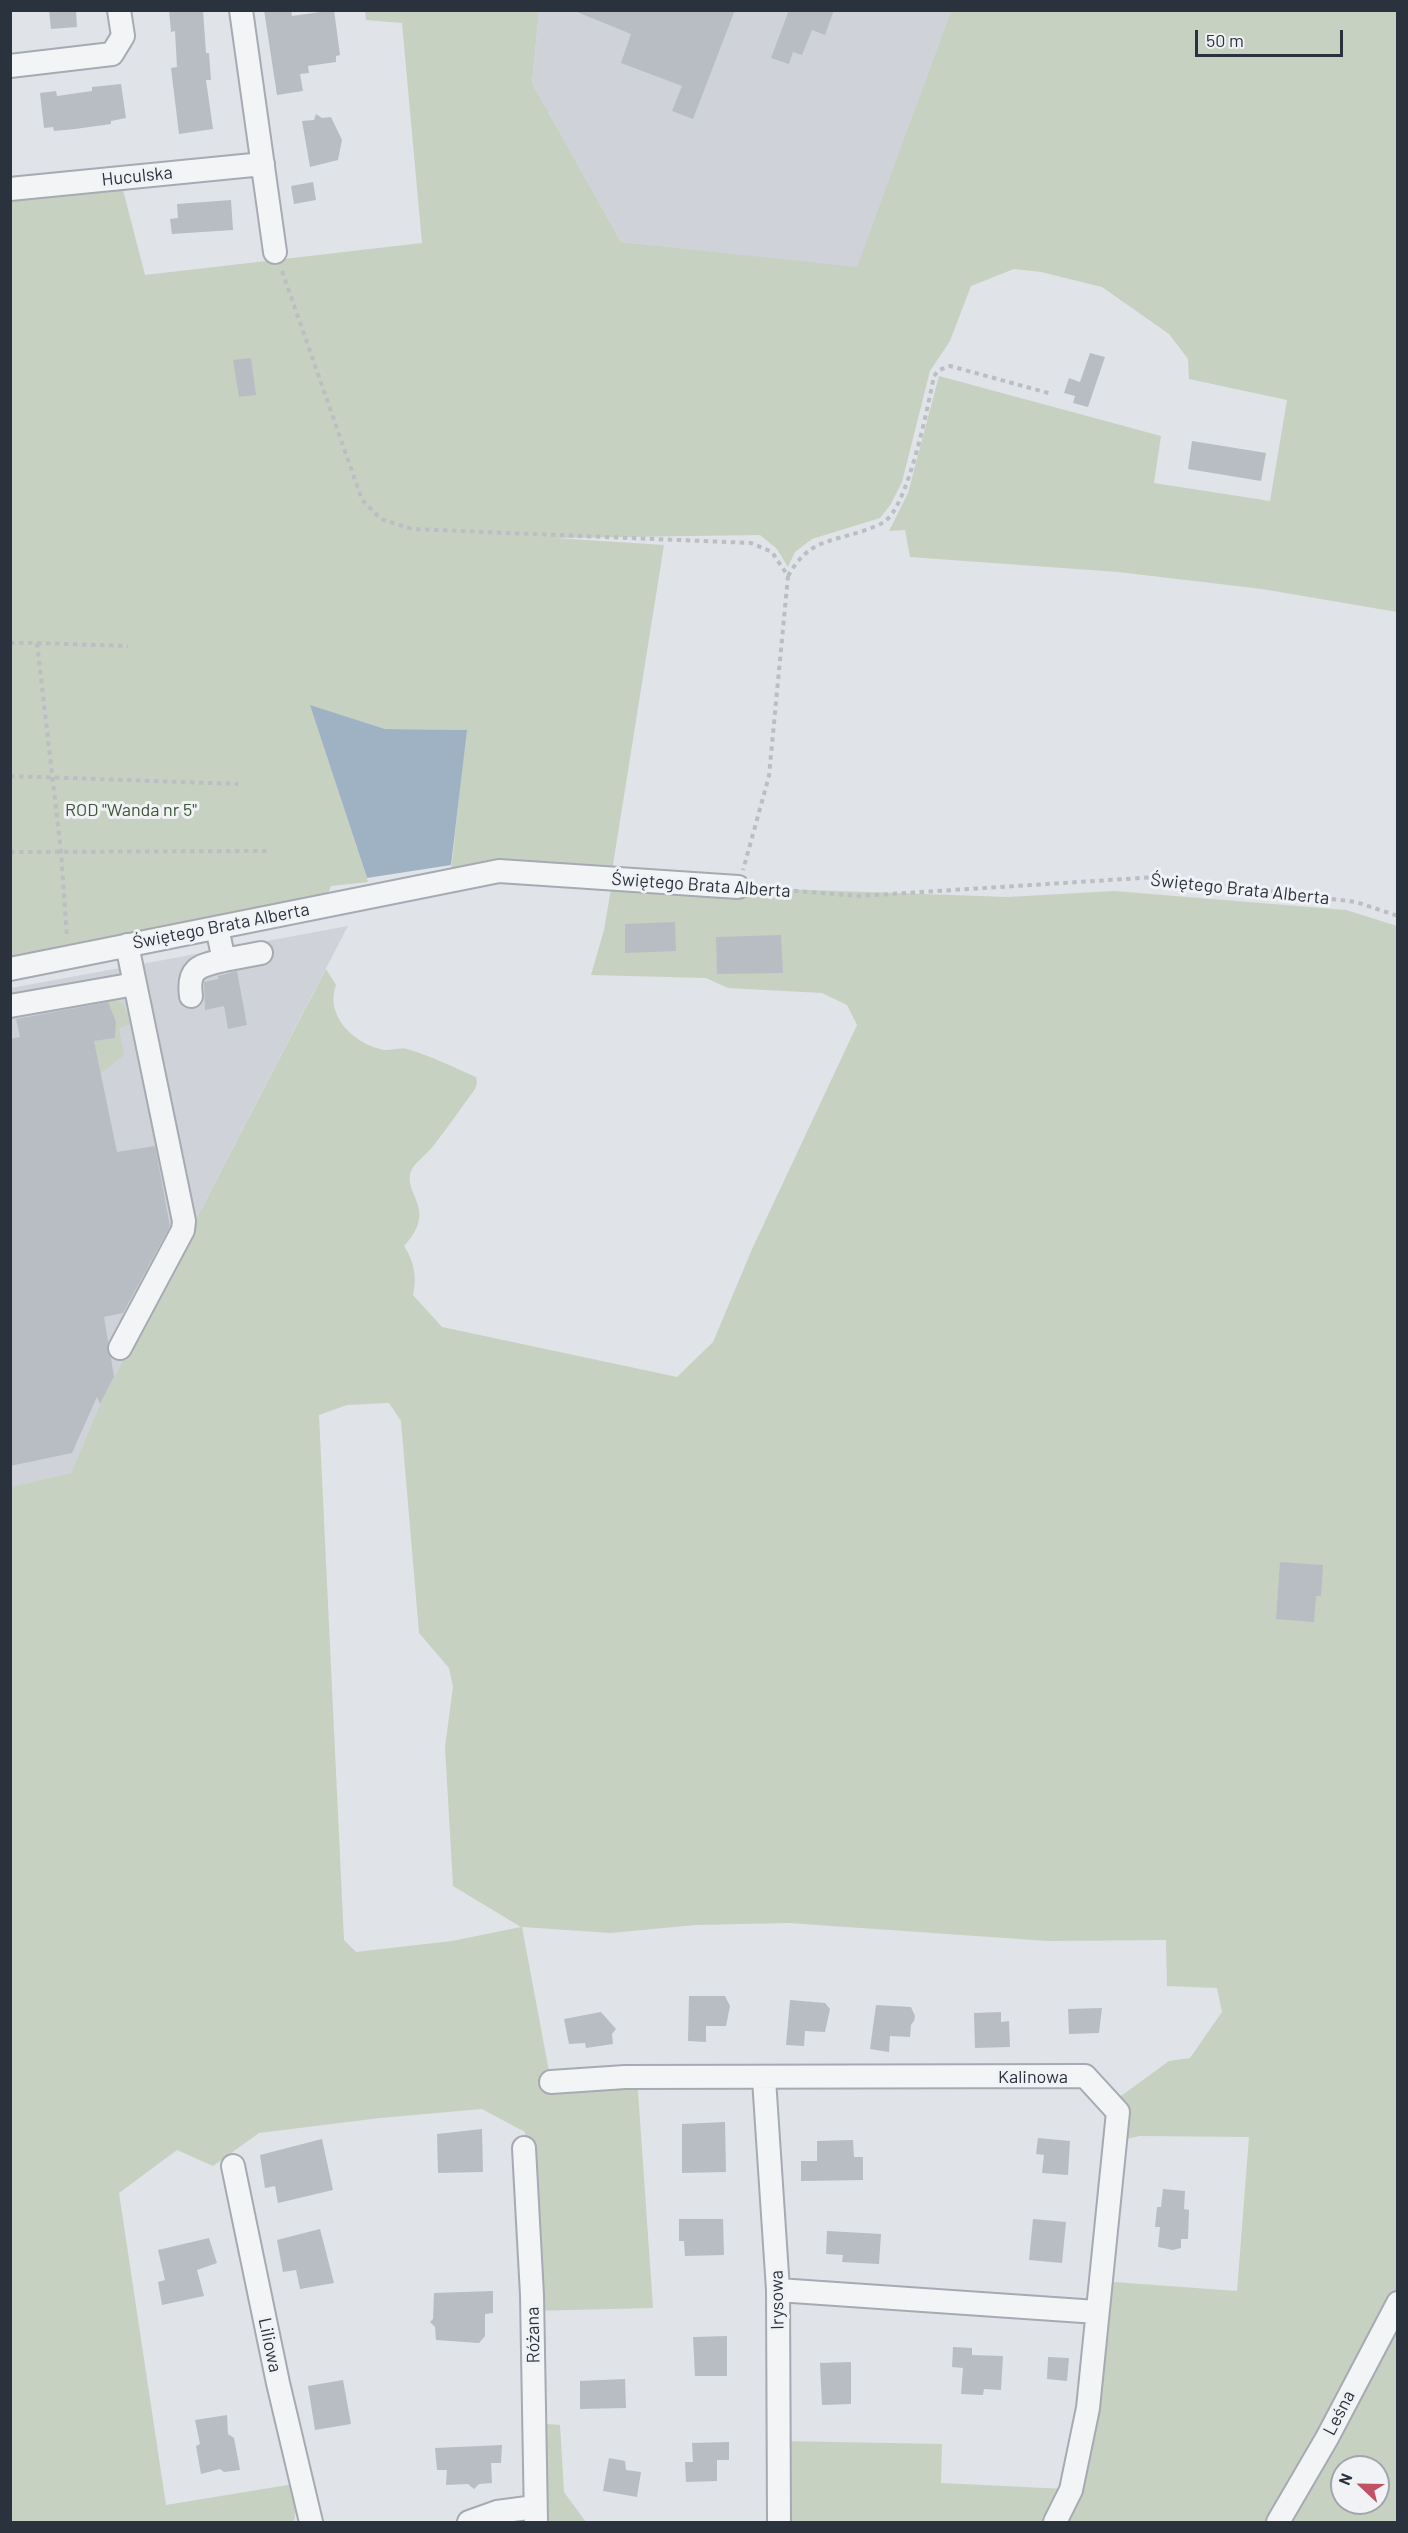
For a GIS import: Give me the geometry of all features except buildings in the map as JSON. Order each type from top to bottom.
[{"type":"street","points":[[10,66],[112,54],[123,36],[119,10]]},
{"type":"street","points":[[242,10],[275,252]]},
{"type":"street","name":"Huculska","points":[[11,186],[263,164]]},
{"type":"street","name":"Świętego Brata Alberta","points":[[10,969],[499,871],[738,887]]},
{"type":"street","points":[[217,928],[224,960]]},
{"type":"street","points":[[120,1348],[183,1230],[184,1221],[127,945]]},
{"type":"street","points":[[191,996],[190,981],[196,969],[202,965],[261,953]]},
{"type":"street","points":[[10,1006],[135,984]]},
{"type":"street","name":"Kalinowa","points":[[551,2082],[626,2077],[764,2079],[1085,2076],[1118,2112],[1088,2408],[1071,2490],[1055,2523]]},
{"type":"street","name":"Irysowa","points":[[764,2079],[778,2290],[779,2523]]},
{"type":"street","name":"Różana","points":[[524,2148],[532,2303],[536,2515]]},
{"type":"street","name":"Liliowa","points":[[233,2166],[271,2351],[311,2523]]},
{"type":"street","points":[[778,2290],[1097,2312]]},
{"type":"street","name":"Leśna","points":[[1278,2523],[1327,2438],[1398,2303]]},
{"type":"street","points":[[469,2523],[497,2512],[536,2515]]},
{"type":"path","points":[[275,252],[362,500],[381,519],[412,529],[751,543],[772,552],[788,576]]},
{"type":"path","points":[[738,887],[769,776],[788,576],[799,557],[808,549],[875,526],[891,516],[908,480],[934,376],[939,370],[950,366],[1053,394]]},
{"type":"path","points":[[10,643],[128,646]]},
{"type":"path","points":[[37,643],[61,852],[68,956]]},
{"type":"path","points":[[10,776],[238,784]]},
{"type":"path","points":[[10,852],[270,851]]},
{"type":"path","name":"Świętego Brata Alberta","points":[[738,887],[859,896],[1157,878],[1356,902],[1398,916]]},
{"type":"shaded area","points":[[539,11],[951,11],[858,268],[621,242],[532,83]]},
{"type":"shaded area","points":[[348,926],[100,1404],[71,1473],[11,1487],[11,988]]},
{"type":"green space","name":"ROD \"Wanda nr 5\"","points":[[365,11],[539,11],[532,83],[621,242],[857,267],[951,11],[1397,11],[1397,612],[1262,589],[1118,572],[910,557],[905,530],[889,531],[908,493],[939,376],[1161,436],[1154,483],[1270,501],[1287,400],[1189,379],[1188,359],[1169,334],[1102,287],[1041,272],[1014,269],[971,286],[950,341],[930,371],[902,482],[891,504],[880,518],[812,539],[795,552],[788,567],[777,549],[760,535],[556,538],[664,545],[612,871],[451,871],[466,730],[385,729],[311,706],[368,882],[331,886],[328,894],[308,899],[11,959],[11,198],[123,190],[145,275],[422,243],[402,23],[366,20]]},
{"type":"green space","points":[[612,883],[1008,897],[1114,891],[1346,910],[1397,926],[1397,2522],[779,2522],[779,2441],[942,2444],[941,2483],[1066,2489],[1100,2281],[1237,2291],[1249,2137],[1140,2136],[1115,2141],[1110,2104],[1169,2061],[1190,2058],[1222,2012],[1217,1988],[1167,1986],[1166,1940],[1048,1941],[789,1923],[695,1925],[611,1933],[522,1927],[551,2082],[637,2077],[653,2308],[532,2311],[525,2132],[482,2109],[380,2118],[259,2133],[213,2166],[177,2150],[119,2193],[166,2505],[300,2483],[294,2522],[11,2522],[10,1487],[71,1473],[100,1404],[326,969],[336,985],[334,1007],[343,1026],[351,1034],[383,1050],[404,1049],[416,1052],[476,1077],[475,1089],[434,1145],[412,1169],[411,1186],[417,1202],[419,1221],[414,1233],[404,1246],[414,1269],[413,1295],[442,1327],[677,1377],[713,1342],[753,1247],[857,1025],[847,1005],[822,993],[728,988],[706,978],[591,975],[604,930]],"holes":[[[389,1403],[401,1421],[419,1633],[449,1668],[453,1687],[445,1747],[453,1886],[521,1927],[452,1941],[356,1952],[344,1940],[319,1415],[347,1405]]]},
{"type":"green space","points":[[111,996],[124,1005],[131,1024],[119,1028],[124,1055],[101,1073],[94,1041],[115,1038],[116,1022],[106,999],[16,1017],[14,1012]]},
{"type":"green space","points":[[534,2423],[560,2425],[564,2492],[586,2522],[536,2522]]},
{"type":"water","points":[[310,705],[385,729],[467,730],[451,865],[367,878]]}]
